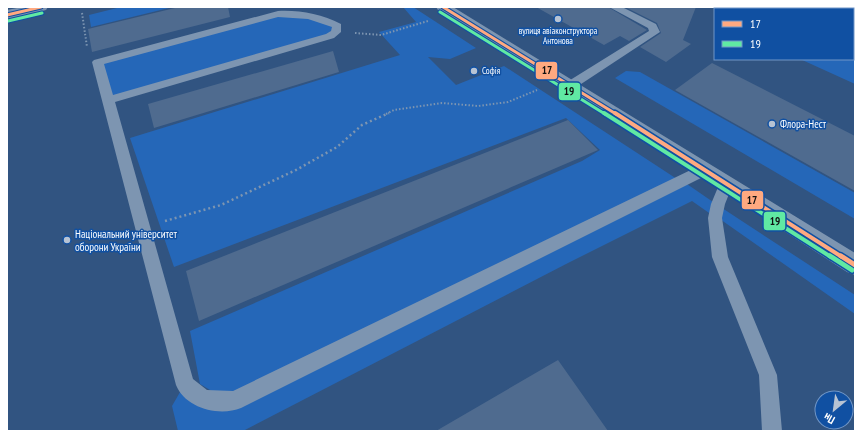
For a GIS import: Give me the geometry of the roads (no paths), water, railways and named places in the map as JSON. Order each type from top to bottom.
[{"type":"main road","points":[[7,15],[41,7]]},
{"type":"street","points":[[444,7],[571,85],[855,265]]},
{"type":"lane","points":[[571,85],[655,32],[652,26],[614,7]]},
{"type":"lane","points":[[109,100],[330,36],[336,32],[337,26],[327,20],[291,13],[278,14],[98,62],[184,385],[204,400],[234,401],[704,170]]},
{"type":"lane","points":[[726,184],[718,204],[715,218],[720,257],[768,375],[772,431]]},
{"type":"place","name":"вулиця авіаконструктора Антонова","points":[[558,19]]},
{"type":"place","name":"Софія","points":[[474,71]]},
{"type":"place","name":"Флора-Нест","points":[[772,124]]},
{"type":"place","name":"Національний університет оборони України","points":[[67,240]]}]
